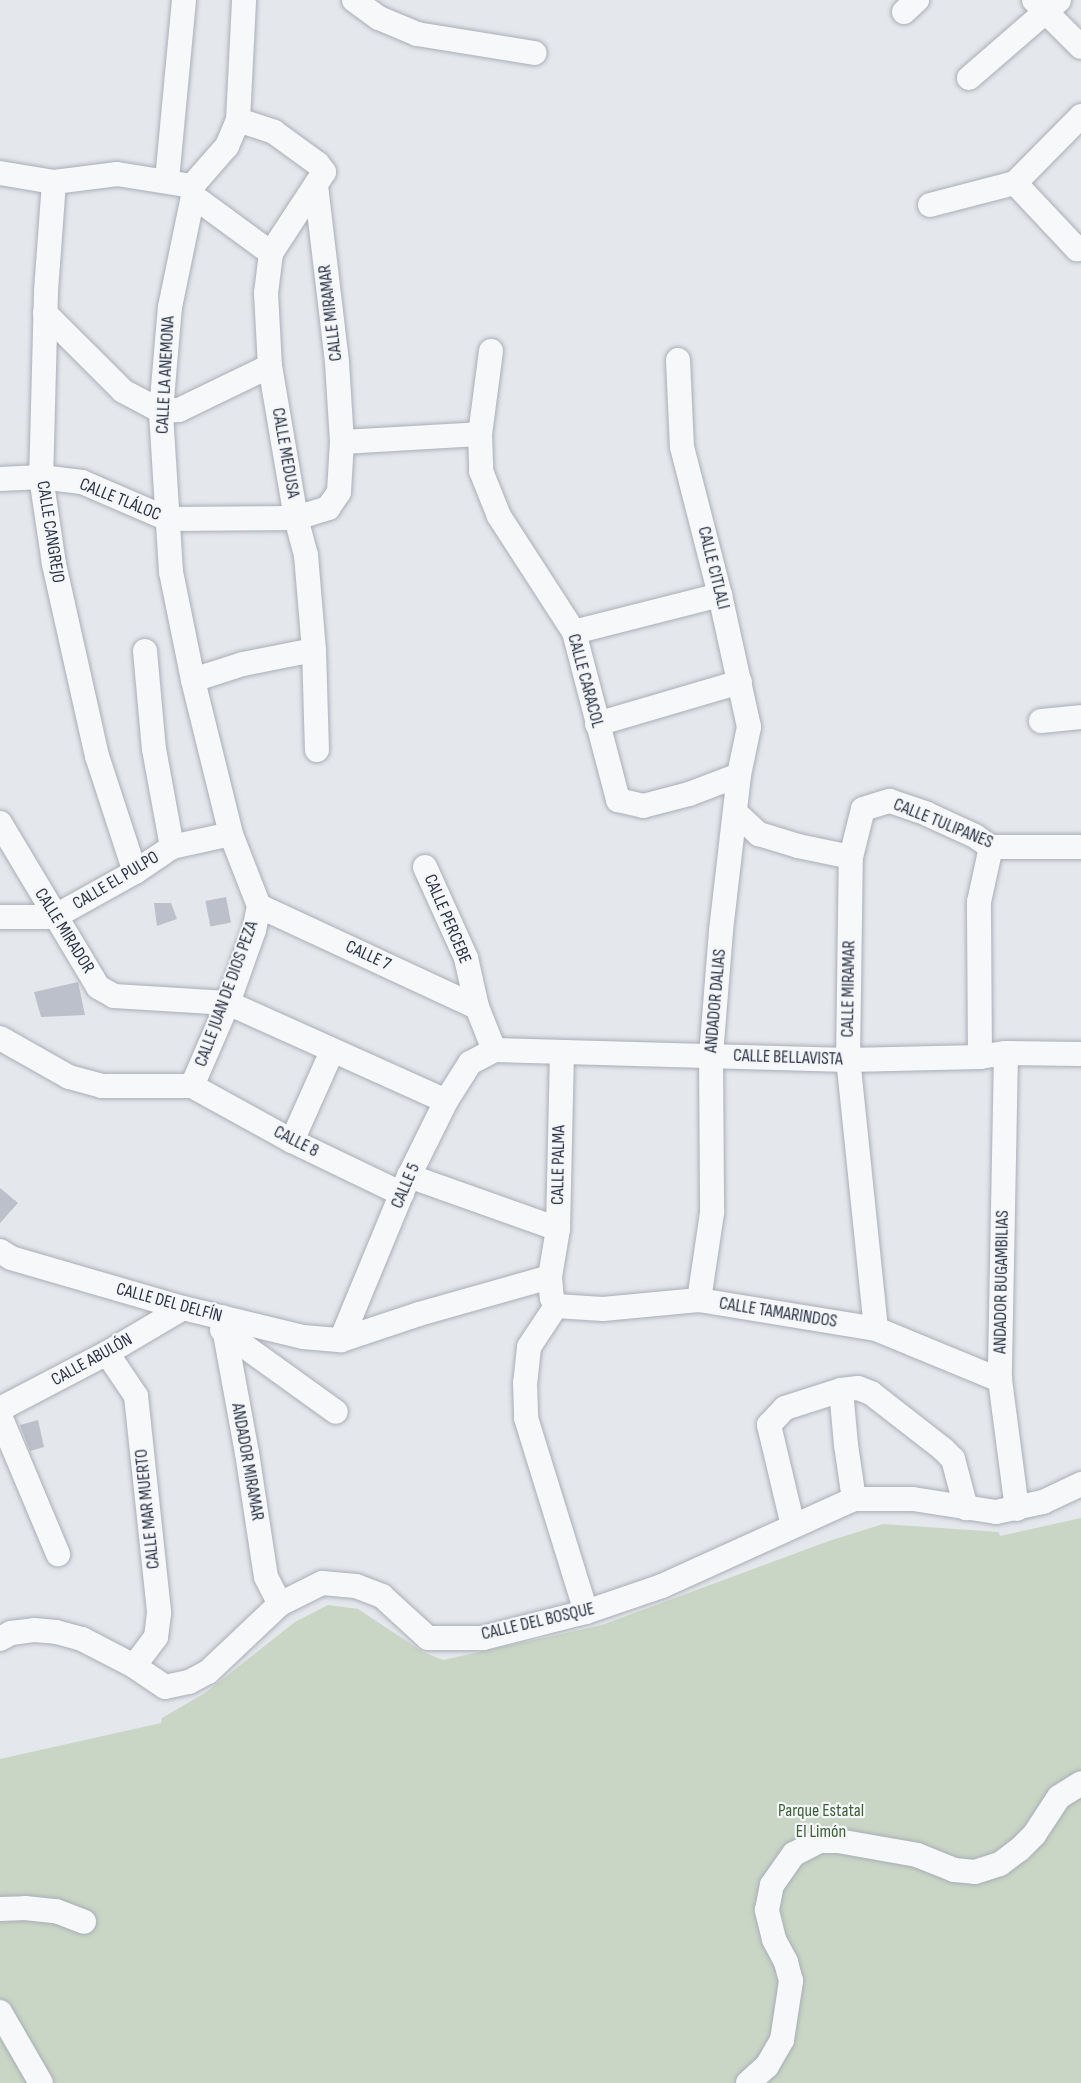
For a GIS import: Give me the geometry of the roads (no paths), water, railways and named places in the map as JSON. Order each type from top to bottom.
[{"type":"street","points":[[167,180],[184,0]]},
{"type":"street","name":"CALLE LA ANEMONA","points":[[231,834],[193,680],[171,572],[161,411],[170,307],[192,191],[227,146],[238,120],[244,0]]},
{"type":"street","points":[[354,0],[379,18],[417,34],[534,52]]},
{"type":"street","points":[[969,78],[1046,4],[1081,47]]},
{"type":"street","points":[[930,205],[1015,183],[1081,116]]},
{"type":"street","points":[[238,120],[274,132],[318,164],[320,178]]},
{"type":"street","points":[[0,173],[54,182],[117,174],[167,180],[192,191],[271,253]]},
{"type":"street","name":"CALLE MEDUSA","points":[[316,750],[314,650],[306,555],[296,518],[270,366],[266,293],[271,253],[320,178]]},
{"type":"street","name":"CALLE MIRAMAR","points":[[296,518],[328,508],[339,492],[342,442],[338,362],[320,178]]},
{"type":"street","name":"CALLE CANGREJO","points":[[54,182],[45,313],[40,477],[54,564],[97,756],[135,872]]},
{"type":"street","points":[[1015,183],[1077,249],[1081,247]]},
{"type":"street","points":[[45,313],[123,391],[161,411],[179,410],[270,366]]},
{"type":"street","name":"CALLE CARACOL","points":[[491,351],[480,434],[481,471],[499,516],[574,632],[618,800],[643,806],[689,794],[739,775]]},
{"type":"street","name":"CALLE CITLALI","points":[[678,360],[682,447],[720,595],[749,727],[739,775]]},
{"type":"street","points":[[342,442],[480,434]]},
{"type":"street","name":"CALLE TLÁLOC","points":[[0,479],[40,477],[82,482],[168,519]]},
{"type":"street","points":[[168,519],[296,518]]},
{"type":"street","points":[[574,632],[720,595]]},
{"type":"street","points":[[193,680],[243,664],[314,650]]},
{"type":"street","points":[[145,651],[154,749],[172,847]]},
{"type":"street","points":[[597,724],[740,682]]},
{"type":"street","points":[[1041,722],[1081,717]]},
{"type":"street","name":"ANDADOR DALIAS","points":[[699,1300],[712,1214],[711,1055],[739,775]]},
{"type":"street","name":"CALLE TULIPANES","points":[[878,803],[890,801],[927,814],[975,836],[991,847],[1081,848]]},
{"type":"street","name":"CALLE MIRAMAR","points":[[876,1329],[848,1060],[851,857],[864,809],[878,803]]},
{"type":"street","points":[[735,812],[759,834],[798,846],[851,857]]},
{"type":"street","name":"CALLE MIRADOR","points":[[0,823],[54,917],[98,987],[114,996],[228,1003]]},
{"type":"street","name":"CALLE EL PULPO","points":[[0,917],[54,917],[135,872],[172,847],[231,834]]},
{"type":"street","name":"CALLE JUAN DE DIOS PEZA","points":[[192,1086],[228,1003],[254,930],[259,906],[231,834]]},
{"type":"street","points":[[980,1057],[979,902],[991,847]]},
{"type":"street","name":"CALLE PERCEBE","points":[[425,867],[466,958],[477,1007],[494,1050]]},
{"type":"street","name":"CALLE 7","points":[[259,906],[477,1007]]},
{"type":"street","points":[[228,1003],[446,1101]]},
{"type":"street","points":[[0,1038],[69,1077],[102,1086],[192,1086]]},
{"type":"street","name":"CALLE BELLAVISTA","points":[[494,1050],[848,1060],[980,1057],[1006,1053],[1081,1054]]},
{"type":"street","name":"CALLE 5","points":[[341,1340],[406,1185],[446,1101],[470,1063],[494,1050]]},
{"type":"street","points":[[292,1141],[332,1051]]},
{"type":"street","name":"CALLE PALMA","points":[[553,1294],[558,1229],[562,1052]]},
{"type":"street","name":"ANDADOR BUGAMBILIAS","points":[[1006,1053],[1000,1380],[1017,1509]]},
{"type":"street","name":"CALLE 8","points":[[192,1086],[292,1141],[406,1185],[558,1229]]},
{"type":"street","name":"CALLE DEL DELFÍN","points":[[0,1251],[11,1258],[183,1308],[222,1323],[303,1337],[341,1340]]},
{"type":"street","points":[[341,1340],[419,1314],[553,1294]]},
{"type":"street","points":[[553,1294],[529,1347],[525,1383],[526,1418],[586,1612]]},
{"type":"street","name":"CALLE TAMARINDOS","points":[[553,1294],[603,1309],[699,1300],[876,1329],[1000,1380]]},
{"type":"street","name":"CALLE ABULÓN","points":[[0,1409],[107,1353],[183,1308]]},
{"type":"street","points":[[222,1323],[336,1412]]},
{"type":"street","name":"ANDADOR MIRAMAR","points":[[222,1323],[247,1453],[266,1577],[280,1604]]},
{"type":"street","name":"CALLE MAR MUERTO","points":[[107,1353],[136,1396],[159,1613],[156,1636],[134,1666]]},
{"type":"street","points":[[793,1526],[770,1425],[785,1408],[842,1390],[858,1388],[871,1392],[953,1459],[966,1508]]},
{"type":"street","points":[[842,1390],[846,1445],[854,1499]]},
{"type":"street","points":[[0,1416],[58,1554]]},
{"type":"street","name":"CALLE DEL BOSQUE","points":[[0,1639],[22,1632],[56,1632],[82,1639],[134,1666],[165,1687],[189,1682],[208,1672],[280,1604],[322,1583],[356,1586],[382,1596],[428,1638],[483,1638],[586,1612],[662,1586],[854,1499],[913,1499],[996,1512],[1043,1502],[1081,1484]]},
{"type":"street","points":[[748,2083],[767,2066],[782,2040],[791,1981],[786,1962],[774,1939],[767,1910],[772,1885],[794,1854],[819,1841],[838,1841],[917,1855],[954,1870],[975,1872],[1000,1864],[1020,1849],[1034,1835],[1059,1797],[1081,1783]]},
{"type":"street","points":[[0,1909],[25,1908],[56,1911],[84,1922]]},
{"type":"street","points":[[0,2012],[41,2083]]},
{"type":"park label","name":"Parque Estatal El Limón","points":[[821,1822]]}]
